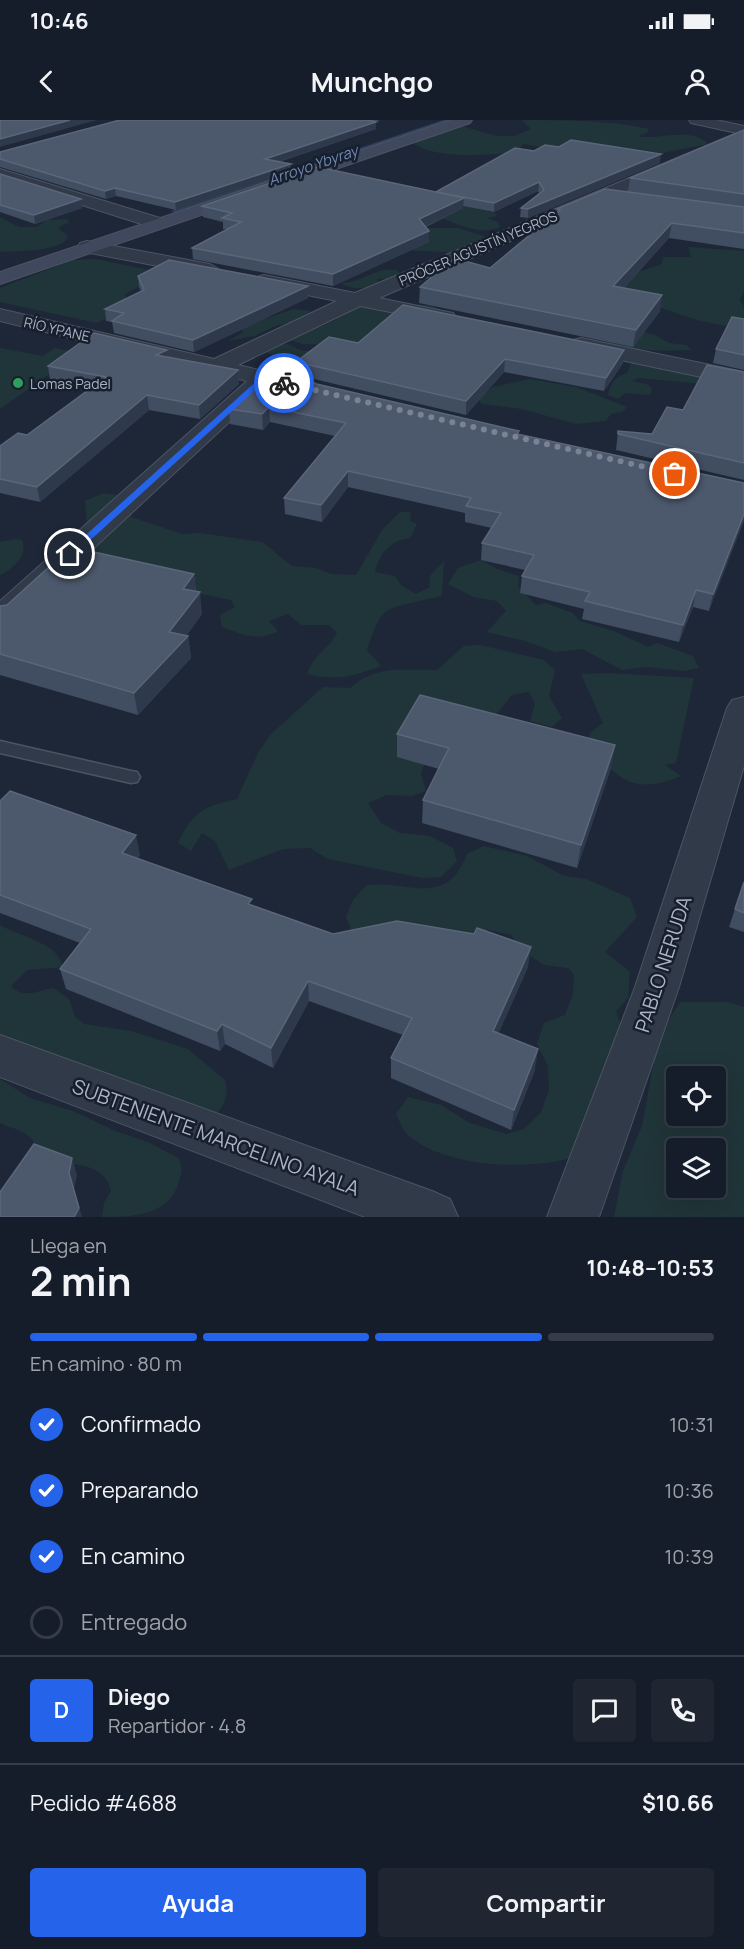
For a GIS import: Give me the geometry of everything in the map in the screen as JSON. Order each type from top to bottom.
[{"type":"main road","points":[[0,264],[137,216],[429,120]]},
{"type":"main road","points":[[0,278],[465,120]]},
{"type":"street","points":[[696,120],[744,130]]},
{"type":"street","name":"PRÓCER AGUSTÍN YEGROS","points":[[215,367],[358,299],[744,135]]},
{"type":"street","points":[[0,174],[157,223]]},
{"type":"street","points":[[602,196],[638,201]]},
{"type":"street","points":[[87,247],[463,321]]},
{"type":"street","name":"RÍO YPANE","points":[[0,315],[332,394]]},
{"type":"street","points":[[557,340],[744,379]]},
{"type":"street","points":[[0,618],[263,378]]},
{"type":"street","name":"PABLO NERUDA","points":[[573,1217],[657,987],[744,708]]},
{"type":"street","name":"SUBTENIENTE MARCELINO AYALA","points":[[0,1056],[432,1217]]},
{"type":"lane","points":[[0,747],[131,777]]},
{"type":"green space","points":[[522,120],[570,120],[618,124],[649,129],[647,133],[638,136],[693,136],[708,144],[662,153],[630,149],[552,149],[523,144],[516,153],[461,155],[433,151],[411,141],[448,127],[465,127],[496,136],[514,136],[531,129]]},
{"type":"green space","points":[[459,205],[495,213],[497,216],[487,218],[498,222],[500,227],[492,230],[477,230],[438,217]]},
{"type":"green space","points":[[0,217],[19,227],[37,227],[47,220],[67,219],[69,222],[58,228],[68,236],[65,241],[49,248],[0,252]]},
{"type":"green space","points":[[424,228],[458,228],[490,238],[462,253],[404,250]]},
{"type":"green space","points":[[688,247],[744,251],[744,291],[740,299],[744,308],[744,329],[700,321],[655,306],[568,302],[633,268],[641,271],[662,264],[663,257],[691,257]]},
{"type":"green space","points":[[95,259],[165,273],[125,294],[129,308],[97,323],[0,302],[0,288],[73,260]]},
{"type":"green space","points":[[382,270],[396,270],[403,275],[399,279],[378,279],[377,282],[383,285],[380,288],[354,288],[340,284],[354,281]]},
{"type":"green space","points":[[359,305],[430,305],[448,313],[359,344],[303,344],[289,340],[335,320],[341,313]]},
{"type":"green space","points":[[294,309],[310,311],[309,320],[278,325],[254,336],[228,341],[242,333],[244,326]]},
{"type":"green space","points":[[639,331],[655,335],[669,343],[687,345],[691,350],[634,349],[605,341]]},
{"type":"green space","points":[[287,344],[303,351],[315,351],[299,365],[265,352],[270,347]]},
{"type":"green space","name":"Lomas Padel","points":[[0,348],[43,356],[55,348],[79,353],[0,409]]},
{"type":"green space","points":[[632,361],[701,373],[703,384],[639,378],[632,381],[649,385],[652,390],[650,395],[625,393],[618,399],[608,395],[612,384],[619,376],[627,373]]},
{"type":"green space","points":[[530,379],[576,387],[627,407],[622,412],[611,414],[606,421],[576,424],[522,409],[482,404],[477,398],[493,387]]},
{"type":"green space","points":[[103,493],[139,498],[131,517],[182,534],[200,533],[262,542],[292,566],[316,568],[331,574],[356,575],[382,530],[400,512],[411,512],[410,521],[417,524],[410,538],[391,545],[383,553],[375,572],[395,576],[402,586],[416,594],[430,587],[430,576],[444,561],[442,595],[402,605],[383,614],[375,626],[367,650],[381,666],[344,677],[307,674],[313,662],[337,633],[329,625],[301,625],[288,614],[269,621],[278,631],[257,637],[244,635],[222,627],[220,615],[235,607],[231,600],[69,567],[59,548],[87,526],[85,501]]},
{"type":"green space","points":[[22,540],[24,545],[21,556],[14,565],[0,575],[0,542]]},
{"type":"green space","points":[[481,560],[497,569],[519,576],[518,587],[536,605],[546,603],[573,613],[580,621],[614,631],[648,647],[657,643],[693,656],[699,668],[683,671],[647,667],[622,670],[582,649],[555,652],[525,641],[487,632],[506,611],[497,601],[473,597],[448,584],[458,568]]},
{"type":"green space","points":[[480,645],[544,660],[555,670],[549,696],[562,718],[552,727],[530,721],[535,704],[529,692],[512,695],[496,714],[473,715],[428,751],[421,774],[426,791],[412,796],[387,795],[368,803],[381,823],[400,833],[430,836],[453,848],[457,861],[441,877],[422,878],[328,859],[310,848],[283,849],[229,870],[215,841],[202,833],[191,851],[178,843],[189,824],[200,812],[237,799],[258,753],[271,734],[323,687],[350,688],[370,675],[391,670],[437,670],[464,646]]},
{"type":"green space","points":[[608,673],[694,678],[676,763],[665,765],[681,776],[650,784],[628,781],[618,775],[587,745],[590,733],[603,723],[581,674]]},
{"type":"green space","points":[[484,846],[527,856],[564,876],[586,879],[630,898],[637,917],[605,952],[630,972],[628,998],[616,1011],[627,1045],[574,1157],[534,1164],[511,1165],[464,1160],[442,1154],[423,1145],[405,1132],[396,1114],[408,1097],[441,1105],[470,1123],[506,1134],[524,1129],[541,1112],[549,1090],[548,1066],[537,1044],[544,1023],[565,1015],[573,995],[574,974],[568,968],[544,965],[524,952],[511,935],[489,930],[472,941],[353,935],[346,917],[353,900],[367,885],[437,887],[448,881],[458,871],[467,854]]},
{"type":"green space","points":[[0,925],[46,946],[60,959],[63,967],[27,970],[11,986],[25,993],[53,988],[69,999],[75,1017],[84,1024],[131,1031],[188,1049],[225,1080],[227,1091],[224,1103],[217,1114],[0,1063]]},
{"type":"green space","points":[[680,1002],[728,1002],[744,1007],[744,1217],[614,1217],[623,1171],[642,1126],[658,1038]]},
{"type":"green space","points":[[0,1079],[30,1098],[73,1111],[113,1130],[150,1143],[178,1158],[181,1172],[174,1193],[159,1208],[148,1212],[102,1217],[104,1203],[111,1191],[102,1174],[91,1168],[59,1159],[37,1147],[26,1134],[0,1123]]},
{"type":"water","name":"Arroyo Ybyray","points":[[443,120],[450,120],[175,213],[171,211]]},
{"type":"building","points":[[0,120],[70,120],[0,139]]},
{"type":"building","points":[[120,120],[367,120],[376,122],[265,159],[291,164],[175,202],[115,188],[105,191],[0,159],[0,152]]},
{"type":"building","points":[[744,130],[744,194],[630,178]]},
{"type":"building","points":[[571,140],[661,154],[528,209],[521,208],[544,190],[539,182],[494,203],[436,192],[515,148],[534,151],[545,145],[559,147]]},
{"type":"building","points":[[318,167],[464,198],[419,219],[429,231],[333,274],[192,248],[241,222],[222,218],[232,213],[202,206]]},
{"type":"building","points":[[0,174],[81,199],[34,215],[0,205]]},
{"type":"building","points":[[605,189],[744,207],[744,233],[672,223],[613,286],[662,295],[636,330],[420,287],[454,258],[490,268],[560,210],[557,209]]},
{"type":"building","points":[[169,260],[308,286],[193,340],[112,321],[124,313],[105,309],[144,290],[138,276]]},
{"type":"building","points":[[403,305],[624,350],[606,378],[505,359],[466,401],[296,362],[329,337],[358,343]]},
{"type":"building","points":[[732,317],[744,319],[744,355],[716,349]]},
{"type":"building","points":[[94,333],[167,350],[156,355],[238,370],[199,405],[147,395],[37,487],[0,479],[0,446],[18,433],[27,435],[106,377],[48,366]]},
{"type":"building","points":[[707,365],[744,372],[744,463],[618,434],[618,431],[652,434],[667,407],[683,410]]},
{"type":"building","points":[[267,374],[519,431],[517,434],[744,483],[744,514],[713,594],[696,590],[683,625],[585,601],[590,592],[522,576],[534,555],[482,543],[501,513],[466,506],[471,498],[348,471],[321,505],[284,498],[346,423],[269,407],[262,414],[229,409]]},
{"type":"building","points":[[71,547],[194,574],[183,589],[200,592],[169,632],[188,636],[134,693],[0,654],[0,606],[7,605]]},
{"type":"building","points":[[420,695],[615,745],[581,845],[423,800],[449,748],[397,734]]},
{"type":"building","points":[[10,791],[136,835],[122,853],[252,899],[248,904],[333,934],[397,921],[474,934],[477,928],[531,947],[493,1031],[538,1049],[514,1110],[391,1058],[412,1018],[308,981],[271,1048],[222,1024],[217,1031],[60,969],[91,929],[0,895],[0,801]]},
{"type":"building","points":[[744,882],[744,913],[735,909]]},
{"type":"building","points":[[34,1144],[72,1158],[69,1173],[79,1208],[74,1217],[0,1217],[0,1192]]},
{"type":"way so far","points":[[284,383],[675,474]]},
{"type":"place","name":"Lomas Padel","points":[[18,383]]},
{"type":"route","points":[[70,554],[263,378],[284,383]]}]
